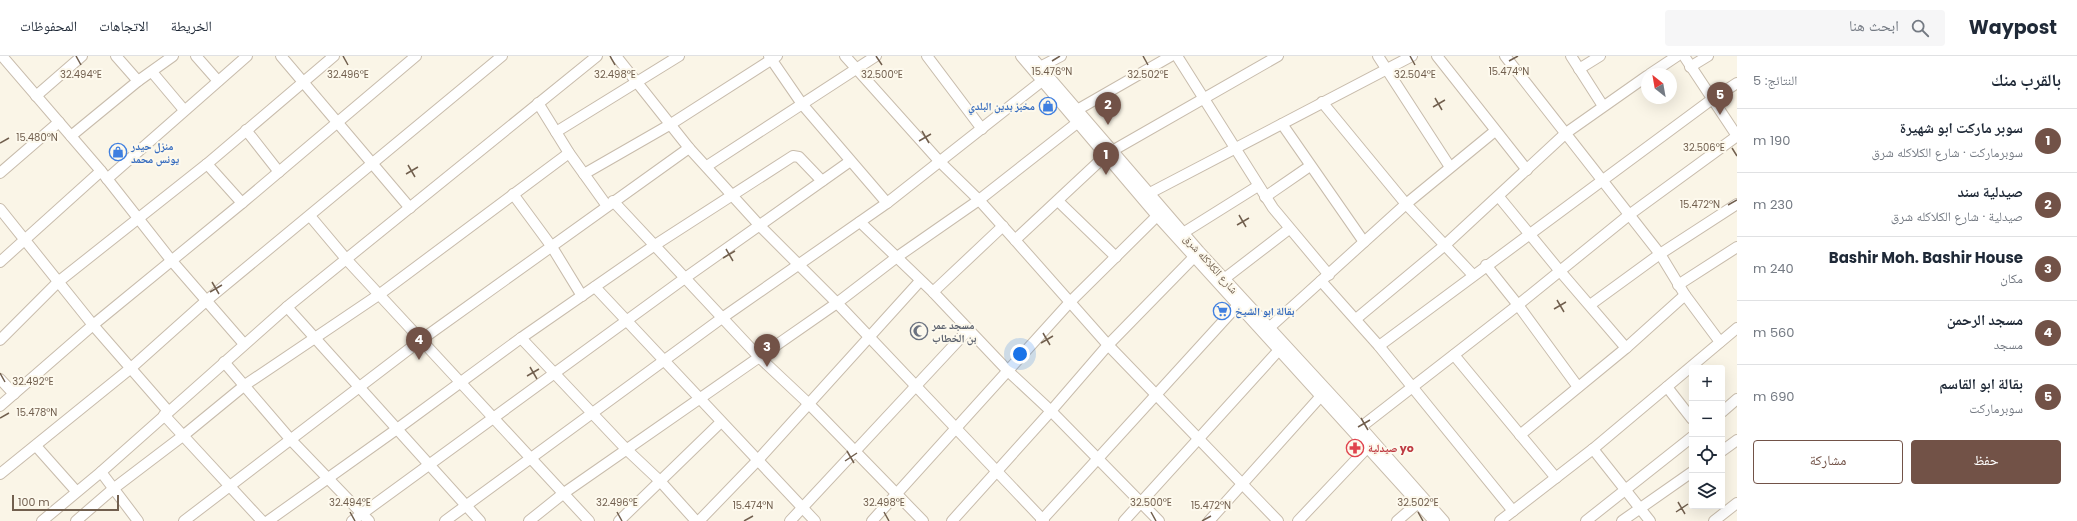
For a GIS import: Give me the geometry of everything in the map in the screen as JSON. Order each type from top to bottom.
[{"type":"street","points":[[2,56],[104,175],[138,219],[244,344]]},
{"type":"street","points":[[36,96],[82,56]]},
{"type":"street","points":[[116,56],[138,82]]},
{"type":"street","points":[[71,136],[173,56]]},
{"type":"street","points":[[196,56],[218,81]]},
{"type":"street","points":[[0,262],[247,56]]},
{"type":"street","points":[[281,56],[410,208]]},
{"type":"street","points":[[0,340],[58,282],[207,164],[334,56]]},
{"type":"street","points":[[0,474],[131,368],[206,301],[374,164],[502,56]]},
{"type":"street","points":[[42,521],[76,491],[101,472],[287,307],[347,260],[596,56]]},
{"type":"street","points":[[616,56],[690,148],[733,194],[760,226],[837,303],[1043,520],[1097,457],[1237,306]]},
{"type":"street","points":[[556,132],[679,56]]},
{"type":"street","points":[[845,56],[940,162],[1003,226],[1108,344],[1278,521]]},
{"type":"street","points":[[707,166],[876,56]]},
{"type":"street","points":[[927,56],[982,129]]},
{"type":"street","name":"شارع الكلاكله شرق","points":[[1021,56],[1077,123],[1148,194],[1224,279],[1361,426],[1444,521]]},
{"type":"street","name":"شارع الكلاكله شرق","points":[[1031,56],[1077,110],[1157,216],[1237,306],[1280,350],[1434,521]]},
{"type":"street","points":[[1040,67],[1061,56]]},
{"type":"street","points":[[1077,110],[1171,56]]},
{"type":"street","points":[[1177,56],[1265,197],[1356,319],[1513,511]]},
{"type":"street","points":[[1015,240],[1108,153],[1203,99],[1264,59],[1278,56]]},
{"type":"street","points":[[1378,56],[1450,167]]},
{"type":"street","points":[[1148,194],[1412,56]]},
{"type":"street","points":[[1437,56],[1527,170]]},
{"type":"street","points":[[1506,56],[1660,254],[1684,295],[1720,342]]},
{"type":"street","points":[[1571,56],[1603,106]]},
{"type":"street","points":[[1579,69],[1600,56]]},
{"type":"street","points":[[1659,68],[1677,56]]},
{"type":"street","points":[[1361,426],[1518,305],[1559,270],[1629,215],[1737,136],[1734,125],[1711,100],[1684,56]]},
{"type":"street","points":[[1690,67],[1708,56]]},
{"type":"street","points":[[0,406],[93,325],[338,123],[414,57]]},
{"type":"street","points":[[584,174],[671,124],[772,57],[802,104],[887,204]]},
{"type":"street","points":[[152,72],[184,110]]},
{"type":"street","points":[[1356,319],[1445,245],[1499,197],[1566,133],[1641,80]]},
{"type":"street","points":[[445,521],[722,318],[887,204],[1042,81]]},
{"type":"street","points":[[1379,346],[1486,265],[1711,100],[1737,83]]},
{"type":"street","points":[[1322,102],[1406,204],[1473,275]]},
{"type":"street","points":[[538,103],[568,153],[610,204],[655,245],[722,318],[809,404],[923,521]]},
{"type":"street","points":[[0,173],[59,122]]},
{"type":"street","points":[[529,521],[564,493],[699,397],[760,357],[837,303],[897,257],[979,200],[1077,123]]},
{"type":"street","points":[[1282,124],[1364,242]]},
{"type":"street","points":[[246,130],[279,172]]},
{"type":"street","points":[[1269,328],[1406,204],[1495,131]]},
{"type":"street","points":[[184,521],[229,485],[360,388],[421,340],[690,148]]},
{"type":"street","points":[[76,521],[113,489],[184,435],[244,385],[380,294],[568,153]]},
{"type":"street","points":[[268,521],[398,430],[521,338],[655,245],[733,194],[796,156],[822,181]]},
{"type":"street","points":[[352,521],[366,517],[429,466],[493,418],[685,278],[850,162]]},
{"type":"street","points":[[207,164],[242,203]]},
{"type":"street","points":[[1265,197],[1310,166]]},
{"type":"street","points":[[1183,233],[1258,186]]},
{"type":"street","points":[[513,194],[552,247],[582,296]]},
{"type":"street","points":[[1499,197],[1626,348]]},
{"type":"street","points":[[1058,201],[1116,257]]},
{"type":"street","points":[[1590,305],[1660,254],[1737,204]]},
{"type":"street","points":[[0,209],[93,325],[131,368],[184,435],[262,521]]},
{"type":"street","points":[[310,216],[347,260],[589,521]]},
{"type":"street","points":[[872,521],[1070,302],[1157,216]]},
{"type":"street","points":[[860,222],[933,292],[1008,371],[1051,411],[1159,521]]},
{"type":"street","points":[[933,292],[1003,226]]},
{"type":"street","points":[[1224,279],[1289,229]]},
{"type":"street","points":[[1678,285],[1737,247]]},
{"type":"street","points":[[952,521],[1051,411],[1108,344],[1194,257]]},
{"type":"street","points":[[1486,265],[1518,305],[1578,387]]},
{"type":"street","points":[[699,521],[757,461],[920,281]]},
{"type":"street","points":[[595,287],[626,322],[699,397],[757,461],[815,521]]},
{"type":"street","points":[[1520,435],[1626,348],[1684,295]]},
{"type":"street","points":[[287,307],[314,339],[480,521]]},
{"type":"street","points":[[1500,521],[1593,449],[1737,328]]},
{"type":"street","points":[[790,521],[969,329]]},
{"type":"street","points":[[521,338],[626,449],[660,481],[696,521]]},
{"type":"street","points":[[1124,521],[1280,350]]},
{"type":"street","points":[[1454,355],[1556,478]]},
{"type":"street","points":[[224,362],[291,440],[366,517]]},
{"type":"street","points":[[0,378],[14,394]]},
{"type":"street","points":[[1667,387],[1689,415]]},
{"type":"street","points":[[1209,521],[1321,396]]},
{"type":"street","points":[[1725,409],[1737,399]]},
{"type":"street","points":[[619,521],[721,422]]},
{"type":"street","points":[[1586,521],[1626,491],[1689,439]]},
{"type":"street","points":[[1725,449],[1737,440]]},
{"type":"street","points":[[36,446],[76,491]]},
{"type":"street","points":[[1298,521],[1368,447]]},
{"type":"street","points":[[1593,449],[1638,508],[1650,521]]},
{"type":"street","points":[[101,472],[138,521]]},
{"type":"street","points":[[1622,521],[1638,508],[1690,473]]},
{"type":"street","points":[[1397,521],[1418,503]]},
{"type":"street","points":[[1714,521],[1737,503]]},
{"type":"place","name":"مخبز بدين البلدي","points":[[1048,106]]},
{"type":"place","name":"بقالة ابو القاسم","points":[[1720,115]]},
{"type":"place","name":"صيدلية سند","points":[[1108,125]]},
{"type":"place","name":"منزل حيدر يونس محمد","points":[[118,152]]},
{"type":"place","name":"سوبر ماركت ابو شهيرة","points":[[1106,175]]},
{"type":"place","name":"بقالة ابو الشيخ","points":[[1222,311]]},
{"type":"place","name":"مسجد عمر بن الخطاب","points":[[919,331]]},
{"type":"place","name":"مسجد الرحمن","points":[[419,360]]},
{"type":"place","name":"Bashir Moh. Bashir House","points":[[767,367]]},
{"type":"place","name":"صيدلية yo","points":[[1355,448]]}]
